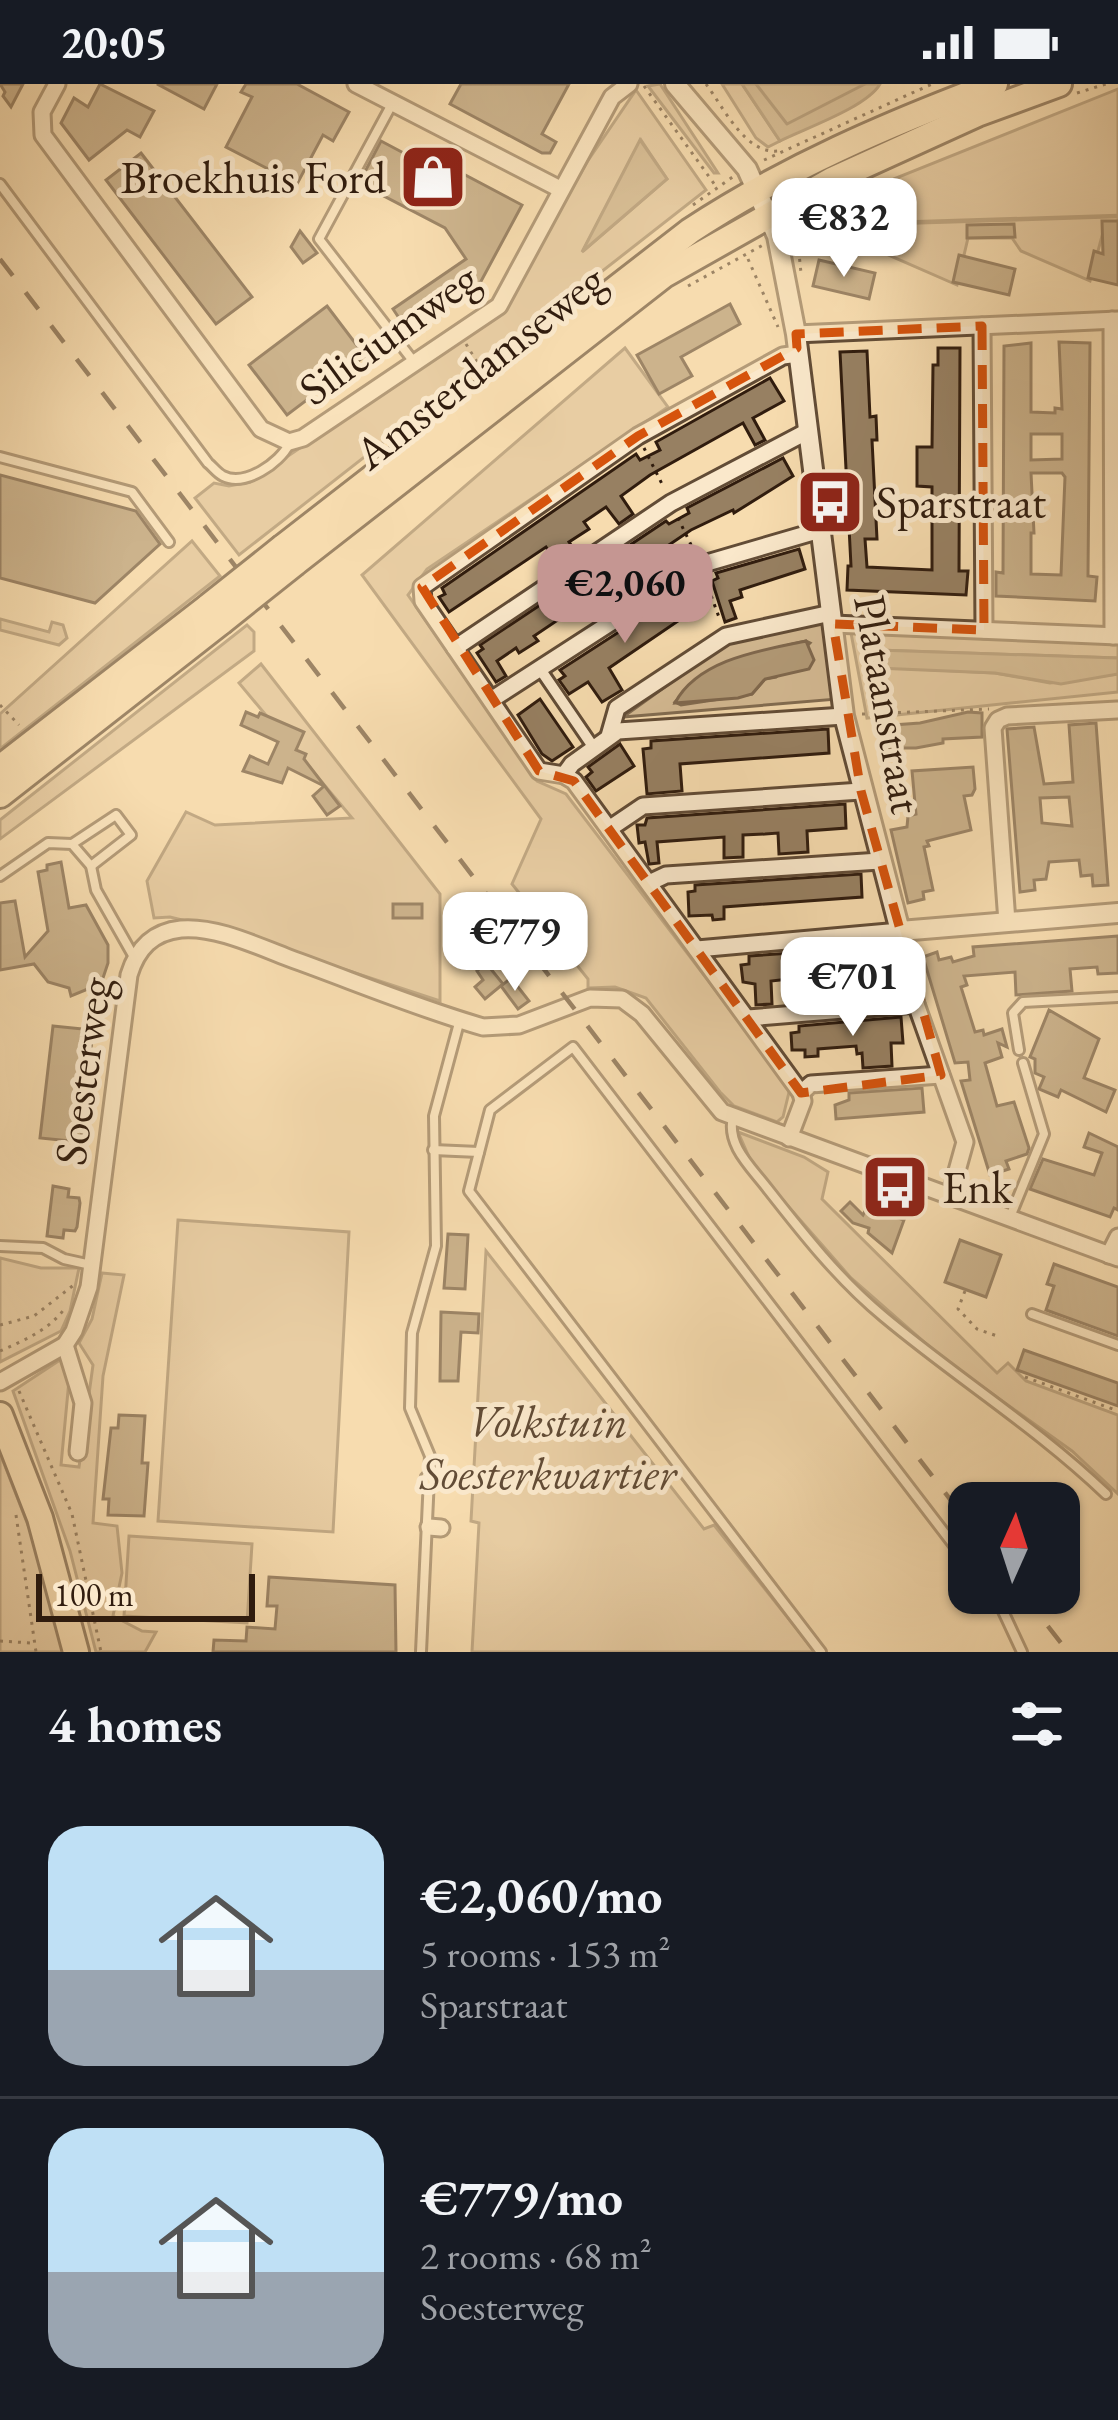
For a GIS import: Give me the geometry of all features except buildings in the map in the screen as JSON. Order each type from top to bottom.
[{"type":"main road","name":"Amsterdamseweg","points":[[0,795],[752,178],[959,92],[995,84]]},
{"type":"main road","name":"Amsterdamseweg","points":[[289,555],[664,275],[832,180],[1059,84]]},
{"type":"main road","name":"Amsterdamseweg","points":[[0,768],[215,614]]},
{"type":"main road","points":[[0,1415],[40,1518],[76,1652]]},
{"type":"street","name":"Siliciumweg","points":[[57,84],[42,112],[43,135],[261,429],[289,442],[303,438],[507,297],[560,189],[611,98],[625,85]]},
{"type":"street","points":[[356,84],[560,189]]},
{"type":"street","name":"Plataanstraat","points":[[675,84],[752,178],[770,215],[797,344],[844,716],[916,1004],[965,1142],[950,1196]]},
{"type":"street","points":[[609,736],[617,708],[726,636],[832,618],[1116,636],[1115,320],[982,326],[797,344],[638,436],[422,587],[423,602],[539,772],[564,775],[574,782],[801,1093],[803,1101],[789,1138]]},
{"type":"street","points":[[982,326],[984,630]]},
{"type":"street","points":[[455,648],[671,503],[808,431]]},
{"type":"street","points":[[491,700],[700,565],[820,530]]},
{"type":"street","points":[[540,669],[594,748]]},
{"type":"street","points":[[1007,922],[993,728],[998,720],[1118,711]]},
{"type":"street","points":[[564,775],[618,731],[844,716]]},
{"type":"street","points":[[609,830],[643,806],[861,791]]},
{"type":"street","points":[[649,883],[666,875],[880,860]]},
{"type":"street","points":[[697,949],[1118,914]]},
{"type":"street","name":"Soesterweg","points":[[65,1345],[74,1331],[92,1269],[134,958],[156,937],[180,929],[248,943],[460,1020],[500,1028],[590,998],[622,999],[642,1013],[700,1089],[733,1117],[1114,1257]]},
{"type":"street","points":[[748,1018],[916,1004]]},
{"type":"street","points":[[801,1093],[812,1084],[941,1075]]},
{"type":"street","points":[[1114,1257],[1118,1237]]},
{"type":"street","points":[[6,1379],[65,1345],[83,1403],[78,1452]]},
{"type":"lane","points":[[392,103],[319,239],[415,363]]},
{"type":"lane","points":[[0,184],[208,463],[224,478],[246,479],[283,456],[289,442]]},
{"type":"lane","points":[[0,457],[131,492],[169,542]]},
{"type":"lane","points":[[0,876],[48,843],[72,844],[116,815],[131,836],[91,866]]},
{"type":"lane","points":[[72,844],[91,866],[96,890],[134,958]]},
{"type":"lane","points":[[1019,1050],[1013,1013],[1023,1002],[1118,997]]},
{"type":"lane","points":[[421,1652],[435,1528],[430,1456],[410,1408],[412,1333],[436,1246],[436,1102],[460,1020]]},
{"type":"lane","points":[[820,1652],[469,1191],[490,1109],[573,1047],[948,1538]]},
{"type":"lane","points":[[1010,1219],[1044,1134],[1023,1063]]},
{"type":"lane","points":[[733,1117],[731,1136],[740,1154],[822,1257],[917,1343],[1011,1412],[1106,1494]]},
{"type":"lane","points":[[433,1150],[479,1153]]},
{"type":"lane","points":[[0,1246],[43,1248],[92,1269]]},
{"type":"lane","points":[[1032,1314],[1118,1345]]},
{"type":"lane","points":[[1004,1614],[1022,1652]]},
{"type":"path","points":[[643,84],[716,186]]},
{"type":"path","points":[[706,84],[750,142],[769,152],[932,84]]},
{"type":"path","points":[[752,178],[780,151]]},
{"type":"path","points":[[747,256],[776,326],[797,344]]},
{"type":"path","points":[[470,350],[484,374]]},
{"type":"path","points":[[638,436],[700,565],[726,636]]},
{"type":"path","points":[[0,704],[19,726]]},
{"type":"path","points":[[844,716],[987,706],[998,720]]},
{"type":"path","points":[[0,1324],[34,1316],[92,1269]]},
{"type":"path","points":[[965,1291],[958,1310],[977,1329],[1000,1337]]},
{"type":"path","points":[[0,1351],[57,1319],[68,1304]]},
{"type":"path","points":[[1025,1377],[1118,1411]]},
{"type":"path","points":[[6,1379],[71,1514],[101,1652]]},
{"type":"path","points":[[16,1512],[30,1643],[36,1652]]},
{"type":"path","points":[[0,1641],[30,1643]]},
{"type":"path","points":[[26,1652],[30,1643]]},
{"type":"highlighted area","points":[[982,326],[984,630],[833,624],[861,791],[941,1075],[801,1093],[574,781],[539,771],[422,587],[638,436],[797,348],[796,334]]},
{"type":"green space","points":[[660,84],[718,173],[648,86]]},
{"type":"green space","points":[[722,84],[742,84],[780,141],[768,147],[756,138]]},
{"type":"green space","points":[[1118,89],[1118,235],[1102,236],[1090,281],[1021,251],[1012,238],[968,238],[957,285],[884,253],[879,243],[828,242],[829,217],[821,216],[871,188]]},
{"type":"green space","points":[[636,90],[706,190],[239,555],[195,498],[214,483],[250,482],[503,310],[587,162]],"holes":[[[641,140],[667,179],[583,251]]]},
{"type":"green space","points":[[625,348],[668,407],[427,569],[408,595],[537,781],[566,794],[790,1088],[783,1117],[777,1122],[734,1106],[646,998],[615,987],[588,988],[588,979],[512,884],[541,819],[362,575]]},
{"type":"green space","points":[[192,541],[220,576],[0,749],[0,714]]},
{"type":"green space","points":[[0,619],[49,632],[52,622],[63,625],[67,638],[59,645],[0,630]]},
{"type":"green space","points":[[825,620],[838,699],[623,717],[736,636]],"holes":[[[810,643],[752,694],[681,705],[675,702],[704,677],[735,661]]]},
{"type":"green space","points":[[247,625],[254,632],[254,651],[0,839],[0,820]]},
{"type":"green space","points":[[851,633],[1118,644],[1118,658],[878,650],[877,667],[995,673],[1050,683],[1118,674],[1118,692],[867,718]]},
{"type":"green space","points":[[261,664],[440,894],[440,1001],[231,932],[170,917],[154,918],[147,881],[186,812],[215,825],[352,818],[239,683]]},
{"type":"green space","points":[[738,1132],[804,1157],[828,1172],[822,1199],[997,1373],[1008,1363],[1026,1381],[1118,1415],[1118,1494],[1072,1451],[941,1357],[851,1278],[753,1166]]},
{"type":"green space","points":[[178,1220],[349,1232],[333,1532],[158,1521]]},
{"type":"green space","name":"Volkstuin Soesterkwartier","points":[[486,1251],[704,1529],[714,1525],[815,1652],[472,1652],[479,1523],[471,1521]]},
{"type":"green space","points":[[0,1258],[41,1268],[79,1268],[61,1331],[0,1362]]},
{"type":"green space","points":[[102,1273],[124,1275],[103,1376],[93,1523],[117,1526],[122,1573],[113,1616],[142,1631],[156,1632],[145,1652],[96,1652],[70,1551],[13,1391],[63,1358],[70,1370],[61,1465],[79,1467],[93,1365],[79,1343],[92,1319]]},
{"type":"green space","points":[[0,1453],[33,1538],[65,1652],[0,1652]]},
{"type":"green space","points":[[129,1536],[252,1544],[247,1623],[124,1616]]},
{"type":"water","points":[[742,84],[880,84],[850,109],[780,141]]},
{"type":"water","points":[[640,140],[667,179],[582,252]]},
{"type":"water","points":[[806,641],[814,660],[809,669],[765,679],[752,694],[738,698],[675,703],[685,688],[715,666]]},
{"type":"water","points":[[878,650],[1118,658],[1118,674],[1061,684],[995,673],[877,668]]},
{"type":"waterway","points":[[830,225],[1118,216]]},
{"type":"railway","points":[[0,259],[948,1497]]},
{"type":"railway","points":[[1038,1614],[1068,1652]]},
{"type":"place","name":"Broekhuis Ford","points":[[433,177]]},
{"type":"place","name":"Sparstraat","points":[[830,502]]},
{"type":"place","name":"Enk","points":[[895,1187]]}]
